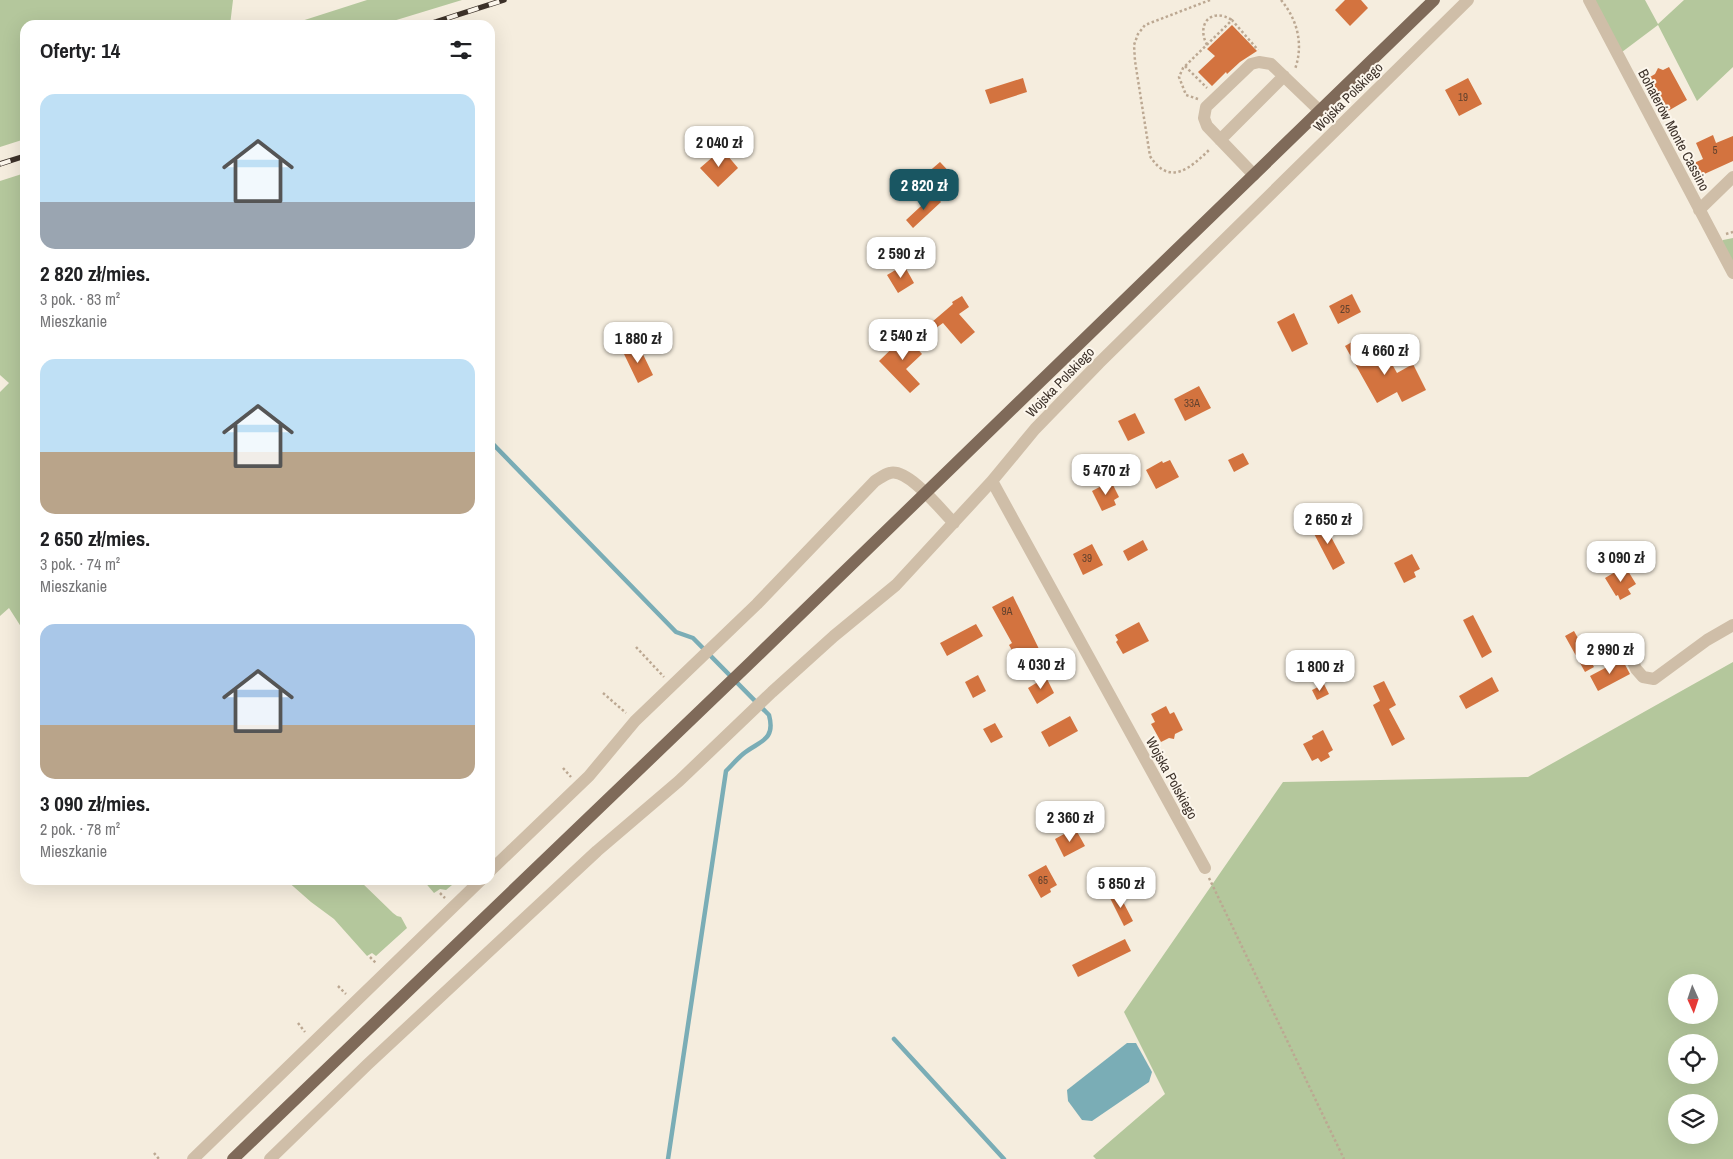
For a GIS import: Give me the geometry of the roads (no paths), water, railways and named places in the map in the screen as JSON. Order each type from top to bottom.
[{"type":"main road","name":"Wojska Polskiego","points":[[233,1159],[974,447],[1434,0]]},
{"type":"street","name":"Wojska Polskiego","points":[[1204,868],[992,482],[1035,429],[1099,363],[1468,0]]},
{"type":"street","name":"Bohaterów Monte Cassino","points":[[1588,0],[1733,273]]},
{"type":"street","points":[[1254,175],[1207,126],[1204,118],[1206,107],[1251,64],[1259,62],[1271,64],[1320,111]]},
{"type":"street","points":[[1220,140],[1286,78]]},
{"type":"street","points":[[1699,210],[1733,177]]},
{"type":"street","points":[[495,866],[589,776],[635,721],[757,604],[876,481],[890,473],[902,474],[911,479],[954,523]]},
{"type":"street","points":[[270,1159],[368,1064],[576,870],[679,781],[744,718],[834,636],[896,585],[992,482]]},
{"type":"street","points":[[1628,652],[1636,669],[1643,677],[1654,679],[1707,640],[1733,625]]},
{"type":"street","points":[[193,1159],[476,885]]},
{"type":"water","points":[[1127,1043],[1136,1043],[1152,1072],[1149,1082],[1092,1121],[1082,1120],[1068,1101],[1067,1090]]},
{"type":"waterway","points":[[495,446],[676,632],[693,638],[769,715],[771,724],[765,739],[743,754],[726,771],[668,1159]]},
{"type":"waterway","points":[[894,1039],[1004,1159]]},
{"type":"railway","points":[[442,20],[504,0]]},
{"type":"railway","points":[[0,164],[20,158]]}]
